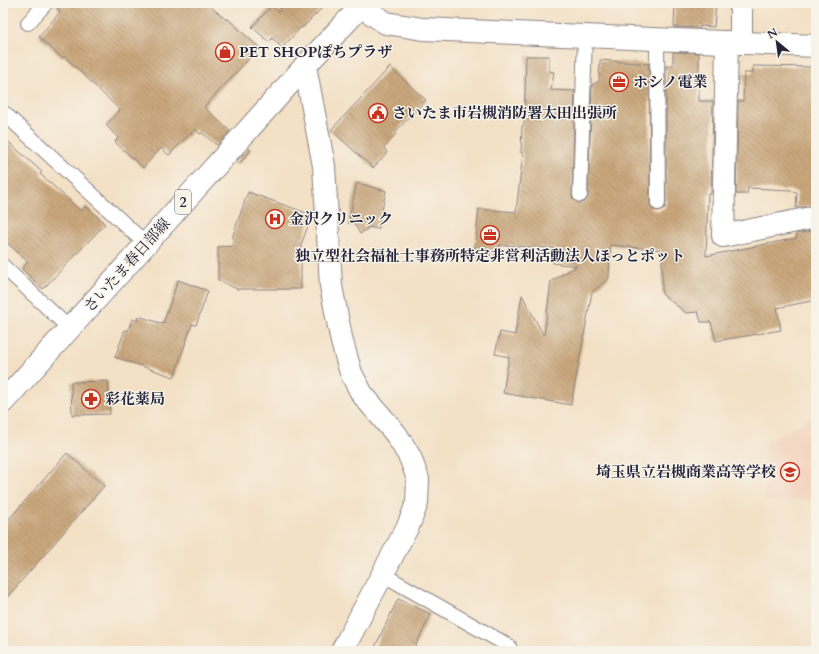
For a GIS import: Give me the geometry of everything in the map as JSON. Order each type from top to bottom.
[{"type":"street","points":[[742,3],[734,43],[723,236],[816,218]]},
{"type":"street","points":[[360,4],[386,23],[423,29],[816,46]]},
{"type":"street","name":"さいたま春日部線","points":[[3,402],[360,4]]},
{"type":"street","points":[[305,66],[324,166],[330,286],[342,342],[351,373],[362,394],[396,434],[410,457],[418,479],[416,503],[409,524],[342,651]]},
{"type":"lane","points":[[28,23],[46,3]]},
{"type":"lane","points":[[580,195],[585,36]]},
{"type":"lane","points":[[657,39],[658,203]]},
{"type":"lane","points":[[3,114],[4,113],[146,244]]},
{"type":"lane","points":[[3,266],[70,329]]},
{"type":"lane","points":[[382,574],[509,646],[507,651]]},
{"type":"shaded area","name":"埼玉県立岩槻商業高等学校","points":[[816,415],[816,500],[765,501],[765,443]]},
{"type":"building","points":[[55,3],[207,3],[226,20],[227,18],[259,48],[204,107],[230,131],[217,145],[195,129],[169,155],[161,148],[143,168],[115,142],[118,138],[106,125],[120,110],[64,56],[62,58],[39,37],[60,12]]},
{"type":"building","points":[[275,3],[327,3],[302,28],[301,27],[282,48],[272,38],[269,42],[252,27],[272,5],[279,12],[282,9]]},
{"type":"building","points":[[675,3],[716,3],[714,27],[674,27]]},
{"type":"building","points":[[673,52],[699,53],[699,101],[713,101],[711,194],[708,194],[706,256],[797,238],[796,234],[816,230],[816,300],[777,308],[781,330],[716,341],[711,322],[701,322],[698,312],[686,313],[662,294],[662,250],[610,245],[609,278],[592,292],[571,405],[503,393],[509,357],[495,354],[500,332],[515,335],[522,295],[544,336],[551,281],[577,266],[553,263],[554,248],[500,245],[499,258],[474,255],[479,209],[516,212],[523,153],[521,153],[522,126],[524,125],[526,56],[549,56],[549,71],[554,72],[551,90],[575,91],[572,195],[573,199],[579,203],[584,202],[588,195],[592,85],[599,81],[600,60],[649,64],[650,203],[653,210],[658,211],[665,208],[666,203],[666,66],[673,66]]},
{"type":"building","points":[[753,66],[816,67],[816,205],[796,208],[797,192],[791,190],[748,188],[747,194],[736,194],[738,101],[743,101],[744,73],[753,73]]},
{"type":"building","points":[[390,67],[426,100],[395,132],[396,134],[384,148],[387,153],[373,168],[331,130]]},
{"type":"building","points":[[3,137],[42,172],[40,174],[81,211],[86,206],[105,224],[43,289],[22,269],[28,262],[3,239]]},
{"type":"building","points":[[248,148],[251,150],[239,164],[236,162]]},
{"type":"building","points":[[357,183],[386,191],[378,229],[369,227],[360,234],[354,223],[348,223]]},
{"type":"building","points":[[248,192],[312,215],[301,245],[301,289],[237,289],[218,280],[218,247],[233,246],[233,235]]},
{"type":"building","points":[[178,280],[208,291],[196,325],[192,324],[174,377],[115,357],[125,330],[128,331],[132,319],[137,321],[138,316],[163,324]]},
{"type":"building","points":[[108,381],[110,414],[72,415],[71,382]]},
{"type":"building","points":[[67,453],[104,486],[3,602],[3,526]]},
{"type":"building","points":[[398,599],[431,614],[413,651],[373,651]]},
{"type":"place","name":"PET SHOPぽちプラザ","points":[[225,52]]},
{"type":"place","name":"ホシノ電業","points":[[619,82]]},
{"type":"place","name":"さいたま市岩槻消防署太田出張所","points":[[378,113]]},
{"type":"place","name":"金沢クリニック","points":[[275,219]]},
{"type":"place","name":"独立型社会福祉士事務所特定非営利活動法人ほっとポット","points":[[490,235]]},
{"type":"place","name":"彩花薬局","points":[[91,399]]},
{"type":"place","name":"埼玉県立岩槻商業高等学校","points":[[790,472]]}]
